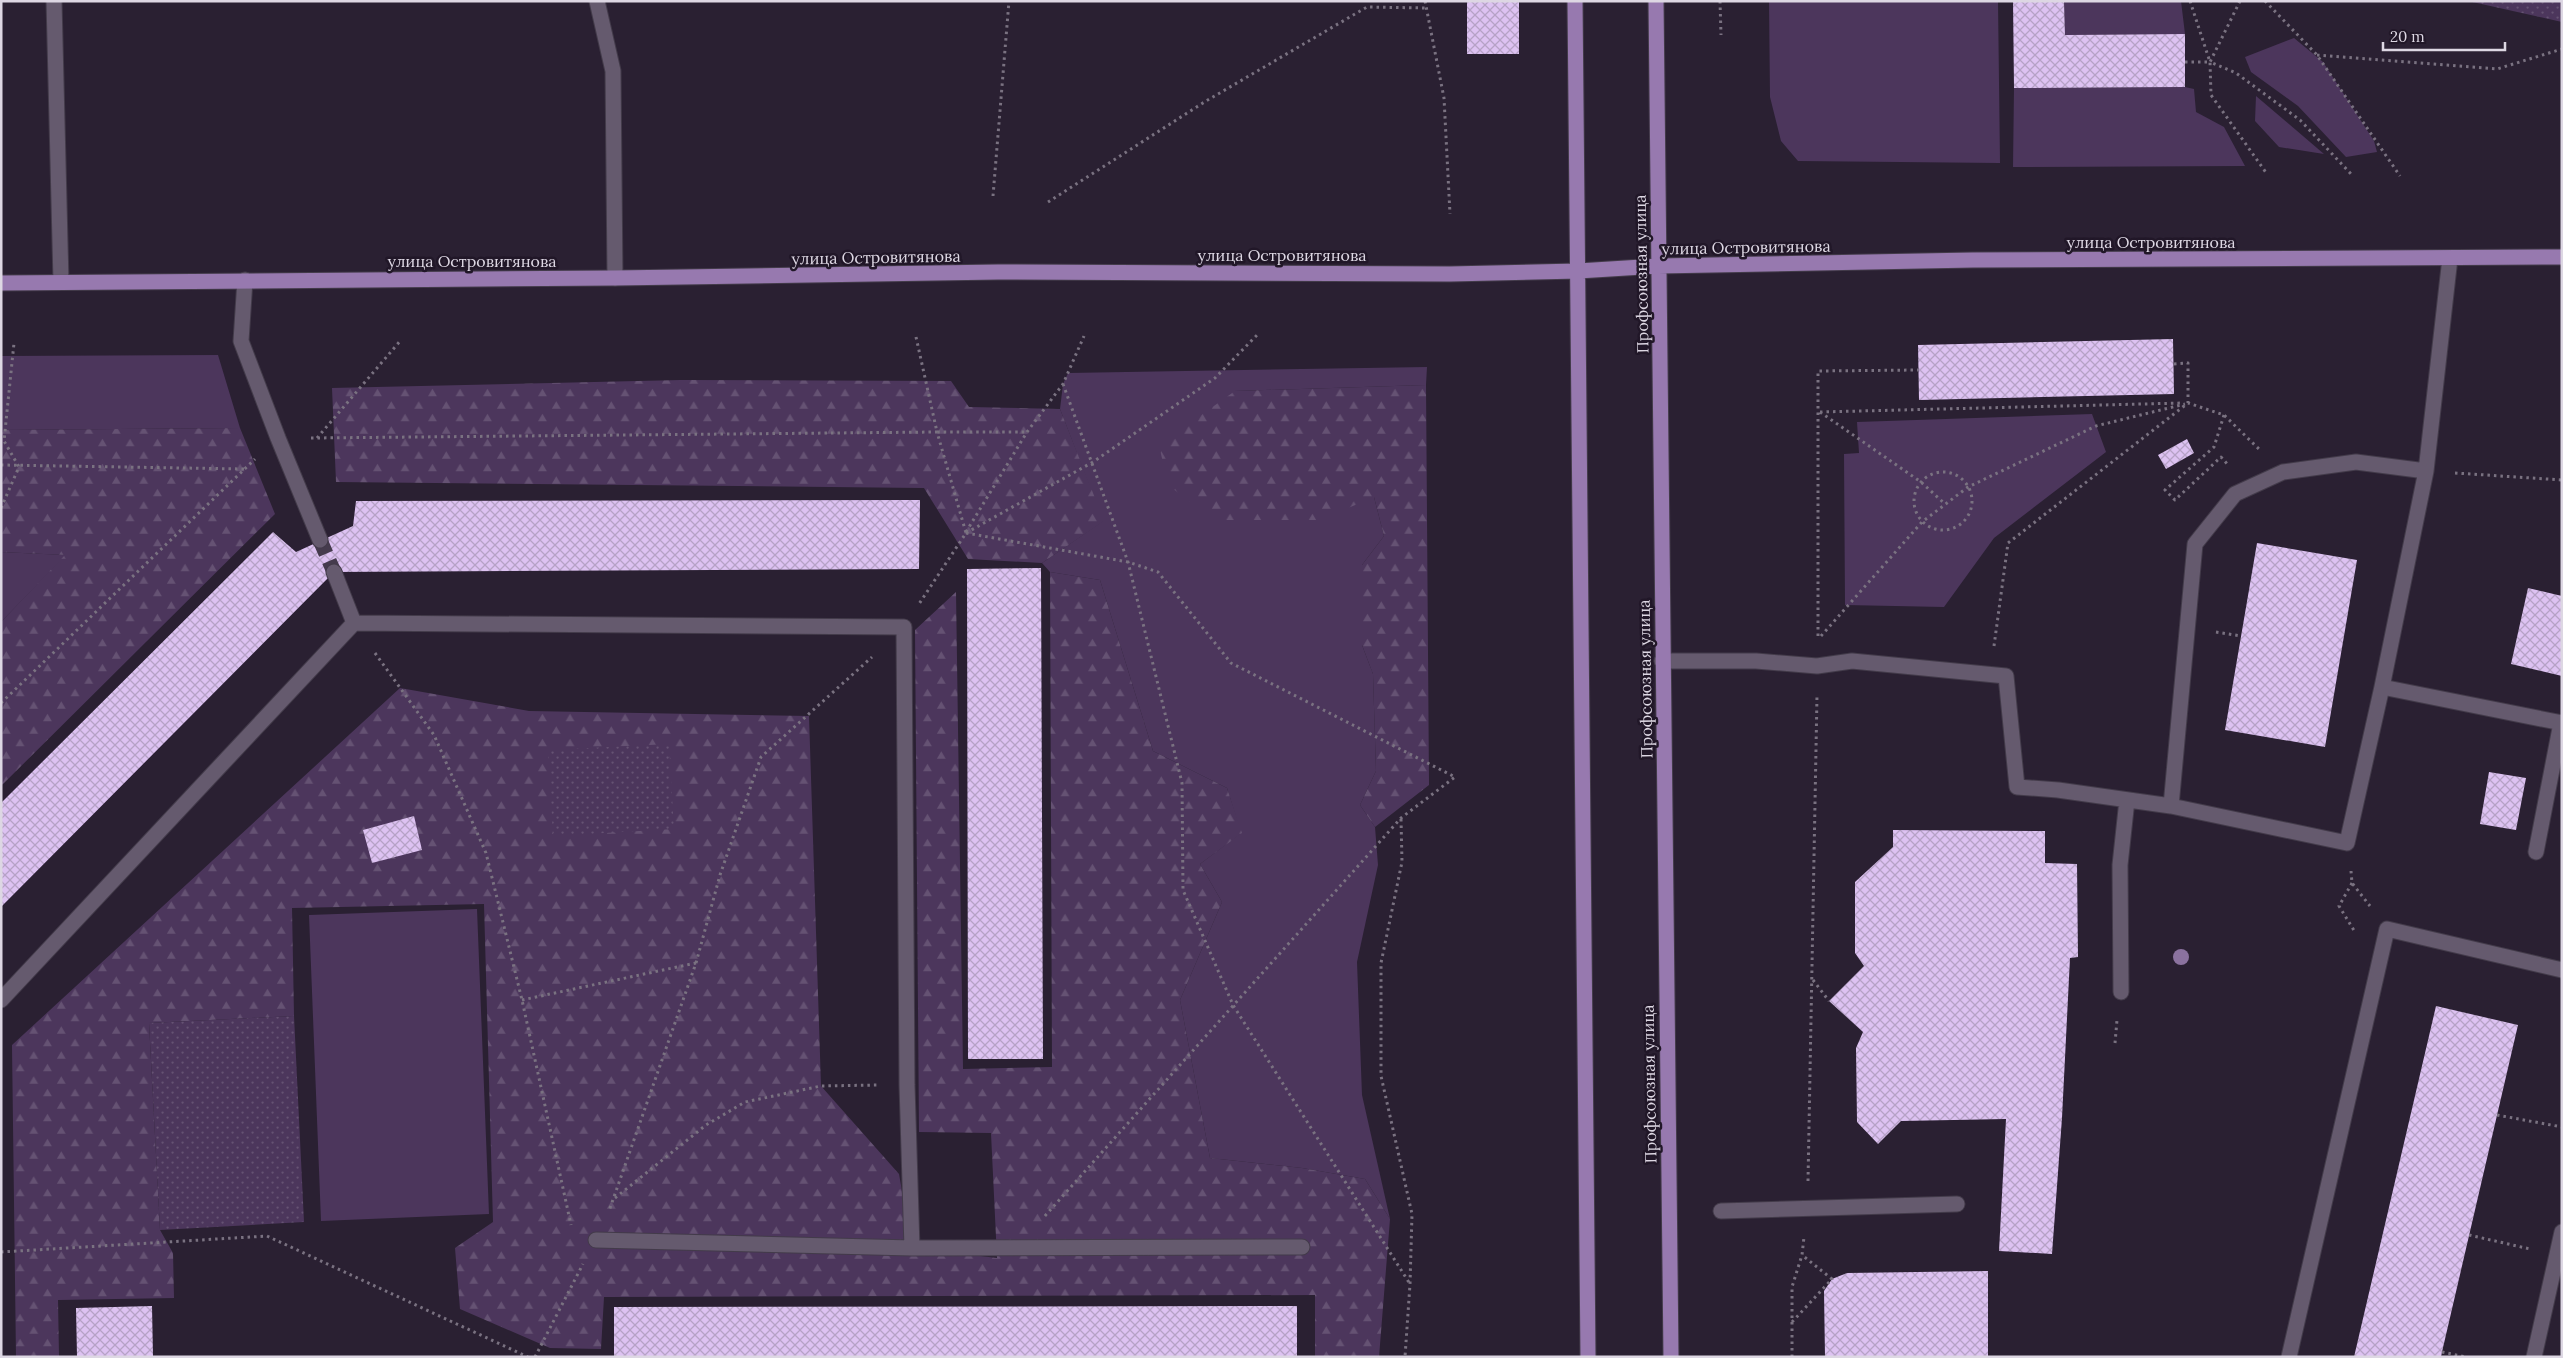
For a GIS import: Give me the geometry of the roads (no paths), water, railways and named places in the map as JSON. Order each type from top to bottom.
[{"type":"main road","points":[[1575,1],[1588,1357]]},
{"type":"main road","name":"Профсоюзная улица","points":[[1656,1],[1671,1357]]},
{"type":"main road","name":"улица Островитянова","points":[[1,283],[616,278],[998,272],[1450,274],[1578,271],[1658,266],[1982,260],[2562,257]]},
{"type":"lane","points":[[54,1],[61,282]]},
{"type":"lane","points":[[597,1],[613,71],[616,278]]},
{"type":"lane","points":[[1662,661],[1756,662],[1817,666],[1852,661],[2006,676],[2017,787],[2058,790],[2171,806],[2347,843],[2382,687],[2426,471],[2450,258]]},
{"type":"lane","points":[[245,280],[241,341],[320,540]]},
{"type":"lane","points":[[2171,806],[2195,544],[2234,494],[2282,472],[2356,462],[2426,471]]},
{"type":"lane","points":[[334,572],[354,623]]},
{"type":"lane","points":[[1,1000],[354,623],[904,627],[907,1085],[912,1248]]},
{"type":"lane","points":[[2382,687],[2561,723],[2536,852]]},
{"type":"lane","points":[[2121,992],[2120,865],[2127,800]]},
{"type":"lane","points":[[2289,1357],[2387,929],[2562,970]]},
{"type":"lane","points":[[1721,1211],[1957,1204]]},
{"type":"lane","points":[[2534,1357],[2562,1232]]},
{"type":"lane","points":[[596,1240],[912,1248],[1302,1247]]},
{"type":"tunnel","points":[[320,540],[334,572]]}]
